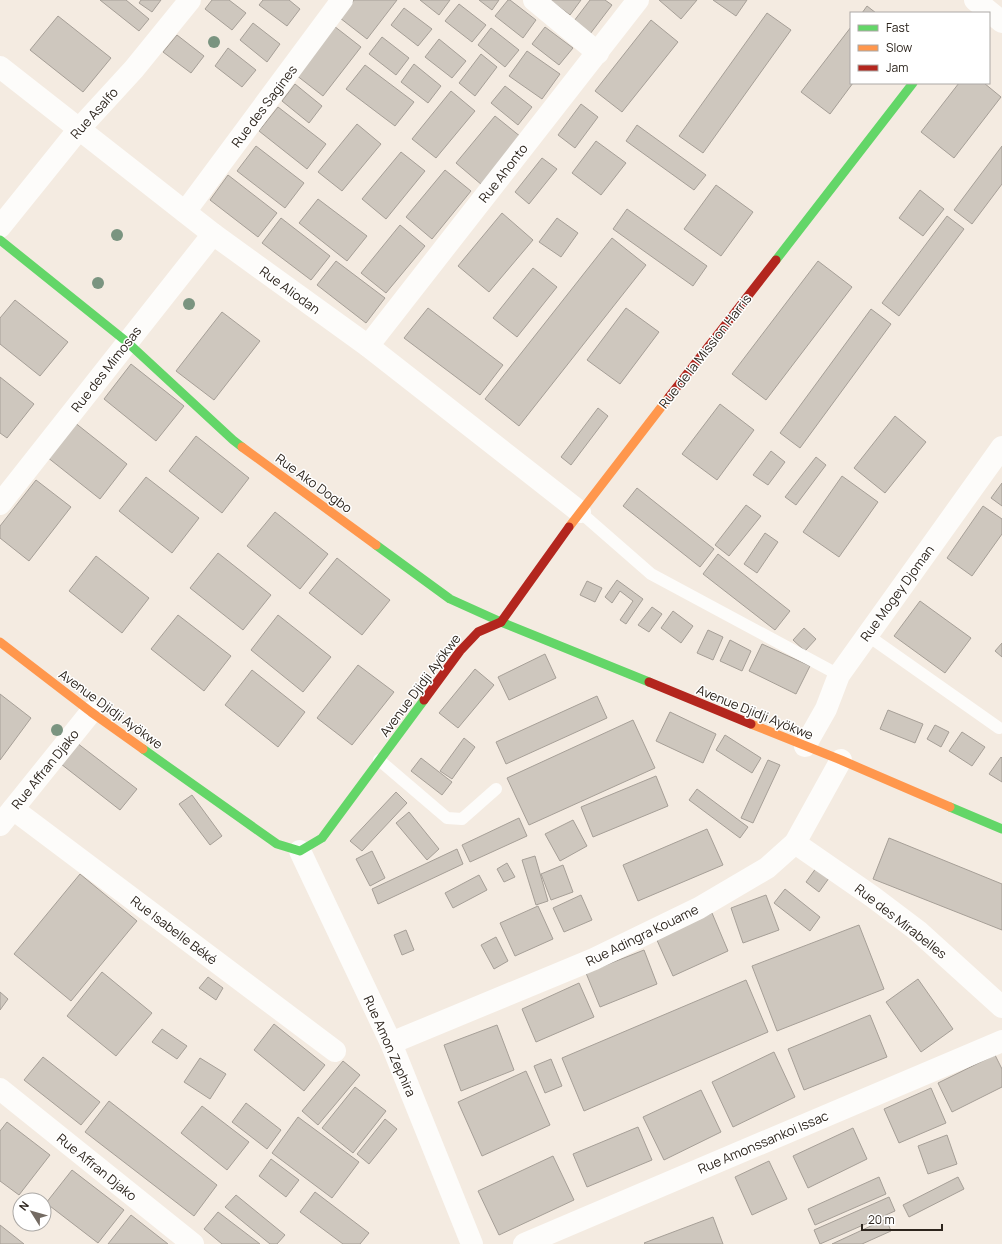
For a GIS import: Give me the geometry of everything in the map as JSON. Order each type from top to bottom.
[{"type":"street","name":"Rue Asalfo","points":[[0,227],[79,129],[134,69],[190,0]]},
{"type":"street","name":"Rue des Sagines","points":[[185,212],[342,0]]},
{"type":"street","points":[[534,0],[598,52]]},
{"type":"street","name":"Rue Ahonto","points":[[368,346],[638,0]]},
{"type":"street","points":[[974,3],[987,12]]},
{"type":"street","points":[[990,14],[1002,22]]},
{"type":"street","name":"Rue Aliodan","points":[[0,67],[213,234],[368,346],[580,512]]},
{"type":"street","name":"Rue de la Mission Harris","points":[[501,622],[580,512],[912,84]]},
{"type":"street","name":"Rue des Mimosas","points":[[0,504],[213,234]]},
{"type":"street","name":"Rue Ako Dogbo","points":[[0,240],[127,342],[234,440],[450,598],[501,622]]},
{"type":"street","name":"Rue Mogey Djoman","points":[[806,746],[826,709],[839,675],[1002,447]]},
{"type":"street","name":"Avenue Djidji Ayökwe","points":[[0,642],[91,712],[277,844],[300,851],[322,838],[460,651],[478,632],[501,622],[841,760],[1002,829]]},
{"type":"street","name":"Rue Affran Djako","points":[[6,817],[91,712]]},
{"type":"street","name":"Rue Adingra Kouame","points":[[391,1043],[594,959],[698,908],[767,868],[795,843],[841,760]]},
{"type":"street","name":"Rue Isabelle Béké","points":[[6,817],[335,1051]]},
{"type":"street","name":"Rue des Mirabelles","points":[[795,843],[873,897],[918,931],[1002,1007]]},
{"type":"street","name":"Rue Amon Zephira","points":[[300,851],[391,1043],[472,1244]]},
{"type":"street","name":"Rue Amonssankoi Issac","points":[[524,1244],[1002,1041]]},
{"type":"street","name":"Rue Affran Djako","points":[[0,1089],[194,1244]]},
{"type":"lane","points":[[580,512],[651,574],[839,675]]},
{"type":"lane","points":[[868,635],[998,728]]},
{"type":"lane","points":[[379,760],[447,818],[462,819],[496,789]]},
{"type":"building","points":[[100,0],[126,0],[149,19],[139,31]]},
{"type":"building","points":[[141,0],[161,0],[152,12],[139,3]]},
{"type":"building","points":[[212,0],[229,0],[246,13],[232,30],[205,9]]},
{"type":"building","points":[[263,0],[289,0],[300,9],[287,26],[259,5]]},
{"type":"building","points":[[354,0],[397,0],[367,39],[340,18]]},
{"type":"building","points":[[420,0],[450,0],[439,15]]},
{"type":"building","points":[[479,0],[499,0],[492,10]]},
{"type":"building","points":[[508,0],[536,20],[523,38],[495,16]]},
{"type":"building","points":[[550,0],[581,0],[570,15]]},
{"type":"building","points":[[590,0],[605,0],[612,5],[590,34],[574,21]]},
{"type":"building","points":[[659,0],[697,0],[681,19]]},
{"type":"building","points":[[713,0],[747,0],[736,16]]},
{"type":"building","points":[[459,4],[486,25],[472,42],[445,21]]},
{"type":"building","points":[[867,6],[875,12],[863,12]]},
{"type":"building","points":[[404,8],[432,29],[418,46],[391,25]]},
{"type":"building","points":[[767,13],[791,30],[703,153],[679,136]]},
{"type":"building","points":[[58,16],[111,58],[83,92],[30,50]]},
{"type":"building","points":[[651,20],[678,42],[622,112],[595,91]]},
{"type":"building","points":[[253,23],[280,44],[267,62],[240,40]]},
{"type":"building","points":[[334,26],[361,47],[323,96],[296,75]]},
{"type":"building","points":[[545,27],[573,48],[559,65],[532,44]]},
{"type":"building","points":[[491,28],[519,50],[505,67],[478,45]]},
{"type":"building","points":[[850,28],[850,84],[852,84],[830,114],[801,92]]},
{"type":"building","points":[[177,35],[204,56],[191,73],[163,52]]},
{"type":"building","points":[[382,37],[409,58],[396,75],[369,54]]},
{"type":"building","points":[[439,39],[466,61],[452,78],[425,57]]},
{"type":"building","points":[[228,48],[256,70],[242,87],[215,66]]},
{"type":"building","points":[[527,51],[560,74],[542,99],[509,76]]},
{"type":"building","points":[[481,54],[497,67],[475,96],[459,83]]},
{"type":"building","points":[[414,64],[441,86],[428,103],[401,82]]},
{"type":"building","points":[[365,65],[414,102],[395,126],[346,89]]},
{"type":"building","points":[[295,84],[322,106],[309,123],[282,101]]},
{"type":"building","points":[[958,84],[985,84],[1001,97],[954,158],[921,132]]},
{"type":"building","points":[[505,86],[532,107],[518,125],[491,103]]},
{"type":"building","points":[[451,91],[475,111],[436,158],[412,139]]},
{"type":"building","points":[[581,104],[598,117],[575,148],[558,135]]},
{"type":"building","points":[[278,107],[326,144],[307,169],[259,131]]},
{"type":"building","points":[[495,116],[521,137],[482,185],[456,163]]},
{"type":"building","points":[[357,124],[381,144],[342,191],[318,172]]},
{"type":"building","points":[[637,125],[706,175],[694,190],[626,141]]},
{"type":"building","points":[[596,141],[626,163],[601,195],[572,173]]},
{"type":"building","points":[[256,146],[304,183],[285,208],[237,171]]},
{"type":"building","points":[[1002,146],[1002,184],[972,224],[954,210]]},
{"type":"building","points":[[401,152],[425,171],[386,219],[362,199]]},
{"type":"building","points":[[542,158],[557,169],[529,204],[515,192]]},
{"type":"building","points":[[445,170],[471,191],[432,239],[406,217]]},
{"type":"building","points":[[228,175],[277,213],[258,237],[210,200]]},
{"type":"building","points":[[716,185],[753,212],[721,256],[684,229]]},
{"type":"building","points":[[920,190],[944,209],[923,236],[899,218]]},
{"type":"building","points":[[318,199],[367,236],[347,261],[299,223]]},
{"type":"building","points":[[627,209],[707,266],[693,286],[613,229]]},
{"type":"building","points":[[502,213],[533,240],[489,292],[458,266]]},
{"type":"building","points":[[947,216],[964,229],[899,316],[882,303]]},
{"type":"building","points":[[281,218],[330,256],[311,280],[262,243]]},
{"type":"building","points":[[557,218],[578,233],[561,257],[539,242]]},
{"type":"building","points":[[400,225],[425,246],[386,293],[361,273]]},
{"type":"building","points":[[612,238],[646,265],[519,426],[485,399]]},
{"type":"building","points":[[336,261],[385,298],[366,323],[317,285]]},
{"type":"building","points":[[818,261],[852,287],[766,400],[732,374]]},
{"type":"building","points":[[533,268],[557,287],[517,337],[493,318]]},
{"type":"building","points":[[15,300],[68,342],[40,376],[0,344],[0,318]]},
{"type":"building","points":[[428,308],[503,365],[480,395],[404,338]]},
{"type":"building","points":[[626,308],[659,332],[620,384],[587,360]]},
{"type":"building","points":[[871,309],[891,324],[800,448],[780,433]]},
{"type":"building","points":[[222,312],[260,341],[214,400],[176,371]]},
{"type":"building","points":[[131,364],[184,406],[156,441],[104,399]]},
{"type":"building","points":[[0,377],[34,404],[7,438],[0,433]]},
{"type":"building","points":[[720,404],[754,430],[717,480],[682,454]]},
{"type":"building","points":[[598,408],[608,416],[571,465],[561,457]]},
{"type":"building","points":[[895,416],[926,442],[885,493],[854,468]]},
{"type":"building","points":[[74,422],[127,464],[100,499],[47,457]]},
{"type":"building","points":[[196,436],[249,478],[222,513],[169,471]]},
{"type":"building","points":[[771,451],[785,462],[768,485],[753,475]]},
{"type":"building","points":[[816,457],[826,465],[796,505],[785,497]]},
{"type":"building","points":[[842,476],[878,502],[839,557],[803,532]]},
{"type":"building","points":[[146,477],[199,518],[172,553],[119,511]]},
{"type":"building","points":[[36,480],[71,507],[29,561],[0,538],[0,526]]},
{"type":"building","points":[[1002,483],[1002,506],[991,498]]},
{"type":"building","points":[[637,488],[714,549],[700,567],[623,506]]},
{"type":"building","points":[[746,505],[761,516],[729,556],[715,545]]},
{"type":"building","points":[[983,506],[1002,519],[1002,534],[972,576],[947,558]]},
{"type":"building","points":[[275,512],[328,554],[300,589],[247,546]]},
{"type":"building","points":[[765,533],[778,542],[757,573],[744,564]]},
{"type":"building","points":[[218,553],[271,595],[243,630],[190,588]]},
{"type":"building","points":[[718,554],[790,611],[775,630],[703,574]]},
{"type":"building","points":[[96,556],[149,598],[122,633],[69,591]]},
{"type":"building","points":[[337,558],[390,600],[362,635],[309,593]]},
{"type":"building","points":[[617,580],[643,599],[626,624],[620,620],[633,601],[620,591],[612,603],[605,597]]},
{"type":"building","points":[[587,581],[602,588],[595,602],[580,595]]},
{"type":"building","points":[[920,601],[971,638],[945,673],[894,636]]},
{"type":"building","points":[[652,607],[662,614],[649,632],[638,625]]},
{"type":"building","points":[[673,611],[693,626],[681,643],[661,628]]},
{"type":"building","points":[[178,615],[231,656],[204,691],[151,649]]},
{"type":"building","points":[[278,615],[331,657],[303,692],[251,650]]},
{"type":"building","points":[[804,628],[816,639],[805,651],[793,640]]},
{"type":"building","points":[[708,630],[723,637],[713,660],[697,653]]},
{"type":"building","points":[[730,640],[751,651],[742,671],[720,661]]},
{"type":"building","points":[[1002,643],[1002,657],[995,651]]},
{"type":"building","points":[[762,644],[810,666],[796,694],[749,671]]},
{"type":"building","points":[[545,654],[556,678],[509,700],[498,677]]},
{"type":"building","points":[[358,665],[394,692],[352,745],[317,718]]},
{"type":"building","points":[[475,669],[494,685],[458,728],[439,713]]},
{"type":"building","points":[[252,670],[305,712],[278,747],[225,705]]},
{"type":"building","points":[[0,694],[31,718],[0,760]]},
{"type":"building","points":[[597,696],[607,718],[506,764],[496,742]]},
{"type":"building","points":[[888,710],[923,724],[915,743],[880,729]]},
{"type":"building","points":[[670,712],[716,734],[703,763],[656,741]]},
{"type":"building","points":[[633,720],[655,768],[529,825],[507,778]]},
{"type":"building","points":[[935,725],[949,732],[941,747],[927,739]]},
{"type":"building","points":[[962,732],[985,747],[972,766],[949,751]]},
{"type":"building","points":[[725,735],[761,758],[752,773],[716,750]]},
{"type":"building","points":[[464,738],[475,747],[452,779],[440,771]]},
{"type":"building","points":[[77,743],[137,789],[120,810],[61,764]]},
{"type":"building","points":[[1001,757],[1002,758],[1002,782],[989,774]]},
{"type":"building","points":[[421,758],[452,782],[442,795],[411,771]]},
{"type":"building","points":[[768,760],[780,765],[753,823],[741,818]]},
{"type":"building","points":[[656,776],[668,806],[593,837],[581,807]]},
{"type":"building","points":[[697,789],[748,827],[740,838],[689,800]]},
{"type":"building","points":[[396,792],[407,803],[362,851],[350,841]]},
{"type":"building","points":[[192,795],[222,836],[210,845],[179,804]]},
{"type":"building","points":[[409,812],[439,849],[427,860],[396,823]]},
{"type":"building","points":[[519,818],[527,836],[470,862],[462,845]]},
{"type":"building","points":[[573,820],[587,846],[560,861],[545,834]]},
{"type":"building","points":[[707,829],[723,865],[638,901],[623,865]]},
{"type":"building","points":[[889,838],[1002,884],[1002,930],[873,879]]},
{"type":"building","points":[[457,849],[463,864],[378,904],[372,889]]},
{"type":"building","points":[[372,851],[385,878],[370,886],[356,859]]},
{"type":"building","points":[[535,856],[548,901],[536,905],[522,860]]},
{"type":"building","points":[[507,863],[515,877],[504,882],[497,869]]},
{"type":"building","points":[[819,864],[832,874],[819,892],[806,882]]},
{"type":"building","points":[[563,865],[573,892],[551,900],[541,874]]},
{"type":"building","points":[[80,874],[137,921],[71,1001],[14,954]]},
{"type":"building","points":[[479,875],[487,890],[453,908],[445,893]]},
{"type":"building","points":[[785,889],[820,917],[810,931],[774,903]]},
{"type":"building","points":[[581,895],[592,920],[564,932],[553,908]]},
{"type":"building","points":[[766,895],[779,930],[743,943],[731,908]]},
{"type":"building","points":[[538,906],[553,939],[515,956],[500,923]]},
{"type":"building","points":[[712,913],[728,951],[673,976],[656,938]]},
{"type":"building","points":[[859,925],[884,989],[777,1031],[752,966]]},
{"type":"building","points":[[406,930],[414,950],[402,955],[394,935]]},
{"type":"building","points":[[496,937],[508,961],[494,969],[481,945]]},
{"type":"building","points":[[644,950],[657,984],[600,1007],[586,973]]},
{"type":"building","points":[[102,972],[152,1013],[116,1056],[67,1016]]},
{"type":"building","points":[[208,977],[223,988],[216,1000],[199,988]]},
{"type":"building","points":[[918,979],[953,1029],[921,1052],[886,1002]]},
{"type":"building","points":[[746,980],[768,1032],[584,1111],[562,1058]]},
{"type":"building","points":[[579,983],[594,1017],[536,1042],[522,1009]]},
{"type":"building","points":[[0,992],[8,999],[0,1010]]},
{"type":"building","points":[[870,1015],[887,1057],[804,1090],[788,1049]]},
{"type":"building","points":[[274,1024],[325,1065],[304,1091],[254,1050]]},
{"type":"building","points":[[497,1025],[514,1070],[461,1091],[444,1045]]},
{"type":"building","points":[[162,1029],[187,1046],[177,1059],[152,1042]]},
{"type":"building","points":[[774,1052],[795,1097],[733,1127],[712,1082]]},
{"type":"building","points":[[995,1055],[1002,1069],[1002,1087],[952,1112],[938,1083]]},
{"type":"building","points":[[43,1057],[100,1102],[81,1125],[24,1080]]},
{"type":"building","points":[[200,1058],[226,1074],[210,1099],[184,1082]]},
{"type":"building","points":[[551,1059],[562,1086],[545,1093],[534,1066]]},
{"type":"building","points":[[343,1061],[360,1075],[318,1125],[302,1111]]},
{"type":"building","points":[[526,1071],[550,1125],[482,1156],[458,1102]]},
{"type":"building","points":[[355,1087],[386,1111],[353,1153],[322,1128]]},
{"type":"building","points":[[931,1088],[946,1123],[899,1143],[884,1109]]},
{"type":"building","points":[[701,1090],[721,1132],[664,1160],[643,1117]]},
{"type":"building","points":[[109,1101],[217,1185],[194,1216],[85,1132]]},
{"type":"building","points":[[246,1103],[281,1130],[267,1149],[232,1122]]},
{"type":"building","points":[[202,1106],[249,1142],[227,1170],[181,1133]]},
{"type":"building","points":[[298,1117],[359,1162],[332,1198],[272,1153]]},
{"type":"building","points":[[385,1119],[397,1129],[369,1164],[357,1154]]},
{"type":"building","points":[[7,1122],[50,1155],[21,1192],[15,1192],[0,1181],[0,1131]]},
{"type":"building","points":[[638,1127],[652,1160],[587,1187],[573,1154]]},
{"type":"building","points":[[853,1128],[867,1159],[808,1188],[793,1156]]},
{"type":"building","points":[[947,1135],[957,1164],[928,1174],[918,1146]]},
{"type":"building","points":[[553,1156],[574,1200],[499,1235],[478,1191]]},
{"type":"building","points":[[271,1159],[299,1180],[286,1197],[259,1176]]},
{"type":"building","points":[[769,1161],[787,1199],[752,1215],[735,1177]]},
{"type":"building","points":[[72,1170],[124,1210],[98,1243],[52,1208],[52,1195]]},
{"type":"building","points":[[879,1177],[886,1194],[815,1225],[808,1209]]},
{"type":"building","points":[[958,1177],[964,1189],[909,1217],[903,1205]]},
{"type":"building","points":[[315,1192],[369,1233],[360,1244],[343,1244],[300,1212]]},
{"type":"building","points":[[236,1195],[285,1235],[277,1244],[270,1244],[225,1207]]},
{"type":"building","points":[[889,1197],[895,1211],[820,1244],[814,1230]]},
{"type":"building","points":[[218,1212],[260,1244],[222,1244],[204,1229]]},
{"type":"building","points":[[131,1215],[168,1244],[108,1244]]},
{"type":"building","points":[[713,1217],[723,1244],[644,1243]]},
{"type":"building","points":[[886,1219],[891,1231],[862,1244],[832,1244]]},
{"type":"building","points":[[0,1225],[24,1244],[0,1244]]},
{"type":"traffic: fast","points":[[776,260],[912,84]]},
{"type":"traffic: fast","points":[[0,240],[127,342],[242,447]]},
{"type":"traffic: fast","points":[[376,545],[450,599],[501,622],[649,682]]},
{"type":"traffic: fast","points":[[143,749],[277,844],[300,851],[322,838],[424,700]]},
{"type":"traffic: fast","points":[[950,807],[1002,829]]},
{"type":"traffic: slow","points":[[569,527],[669,397]]},
{"type":"traffic: slow","points":[[242,447],[376,545]]},
{"type":"traffic: slow","points":[[0,642],[91,712],[143,749]]},
{"type":"traffic: slow","points":[[751,724],[841,760],[950,807]]},
{"type":"traffic: jam","points":[[669,397],[776,260]]},
{"type":"traffic: jam","points":[[501,622],[569,527]]},
{"type":"traffic: jam","points":[[424,700],[460,651],[478,632],[501,622]]},
{"type":"traffic: jam","points":[[649,682],[751,724]]}]
